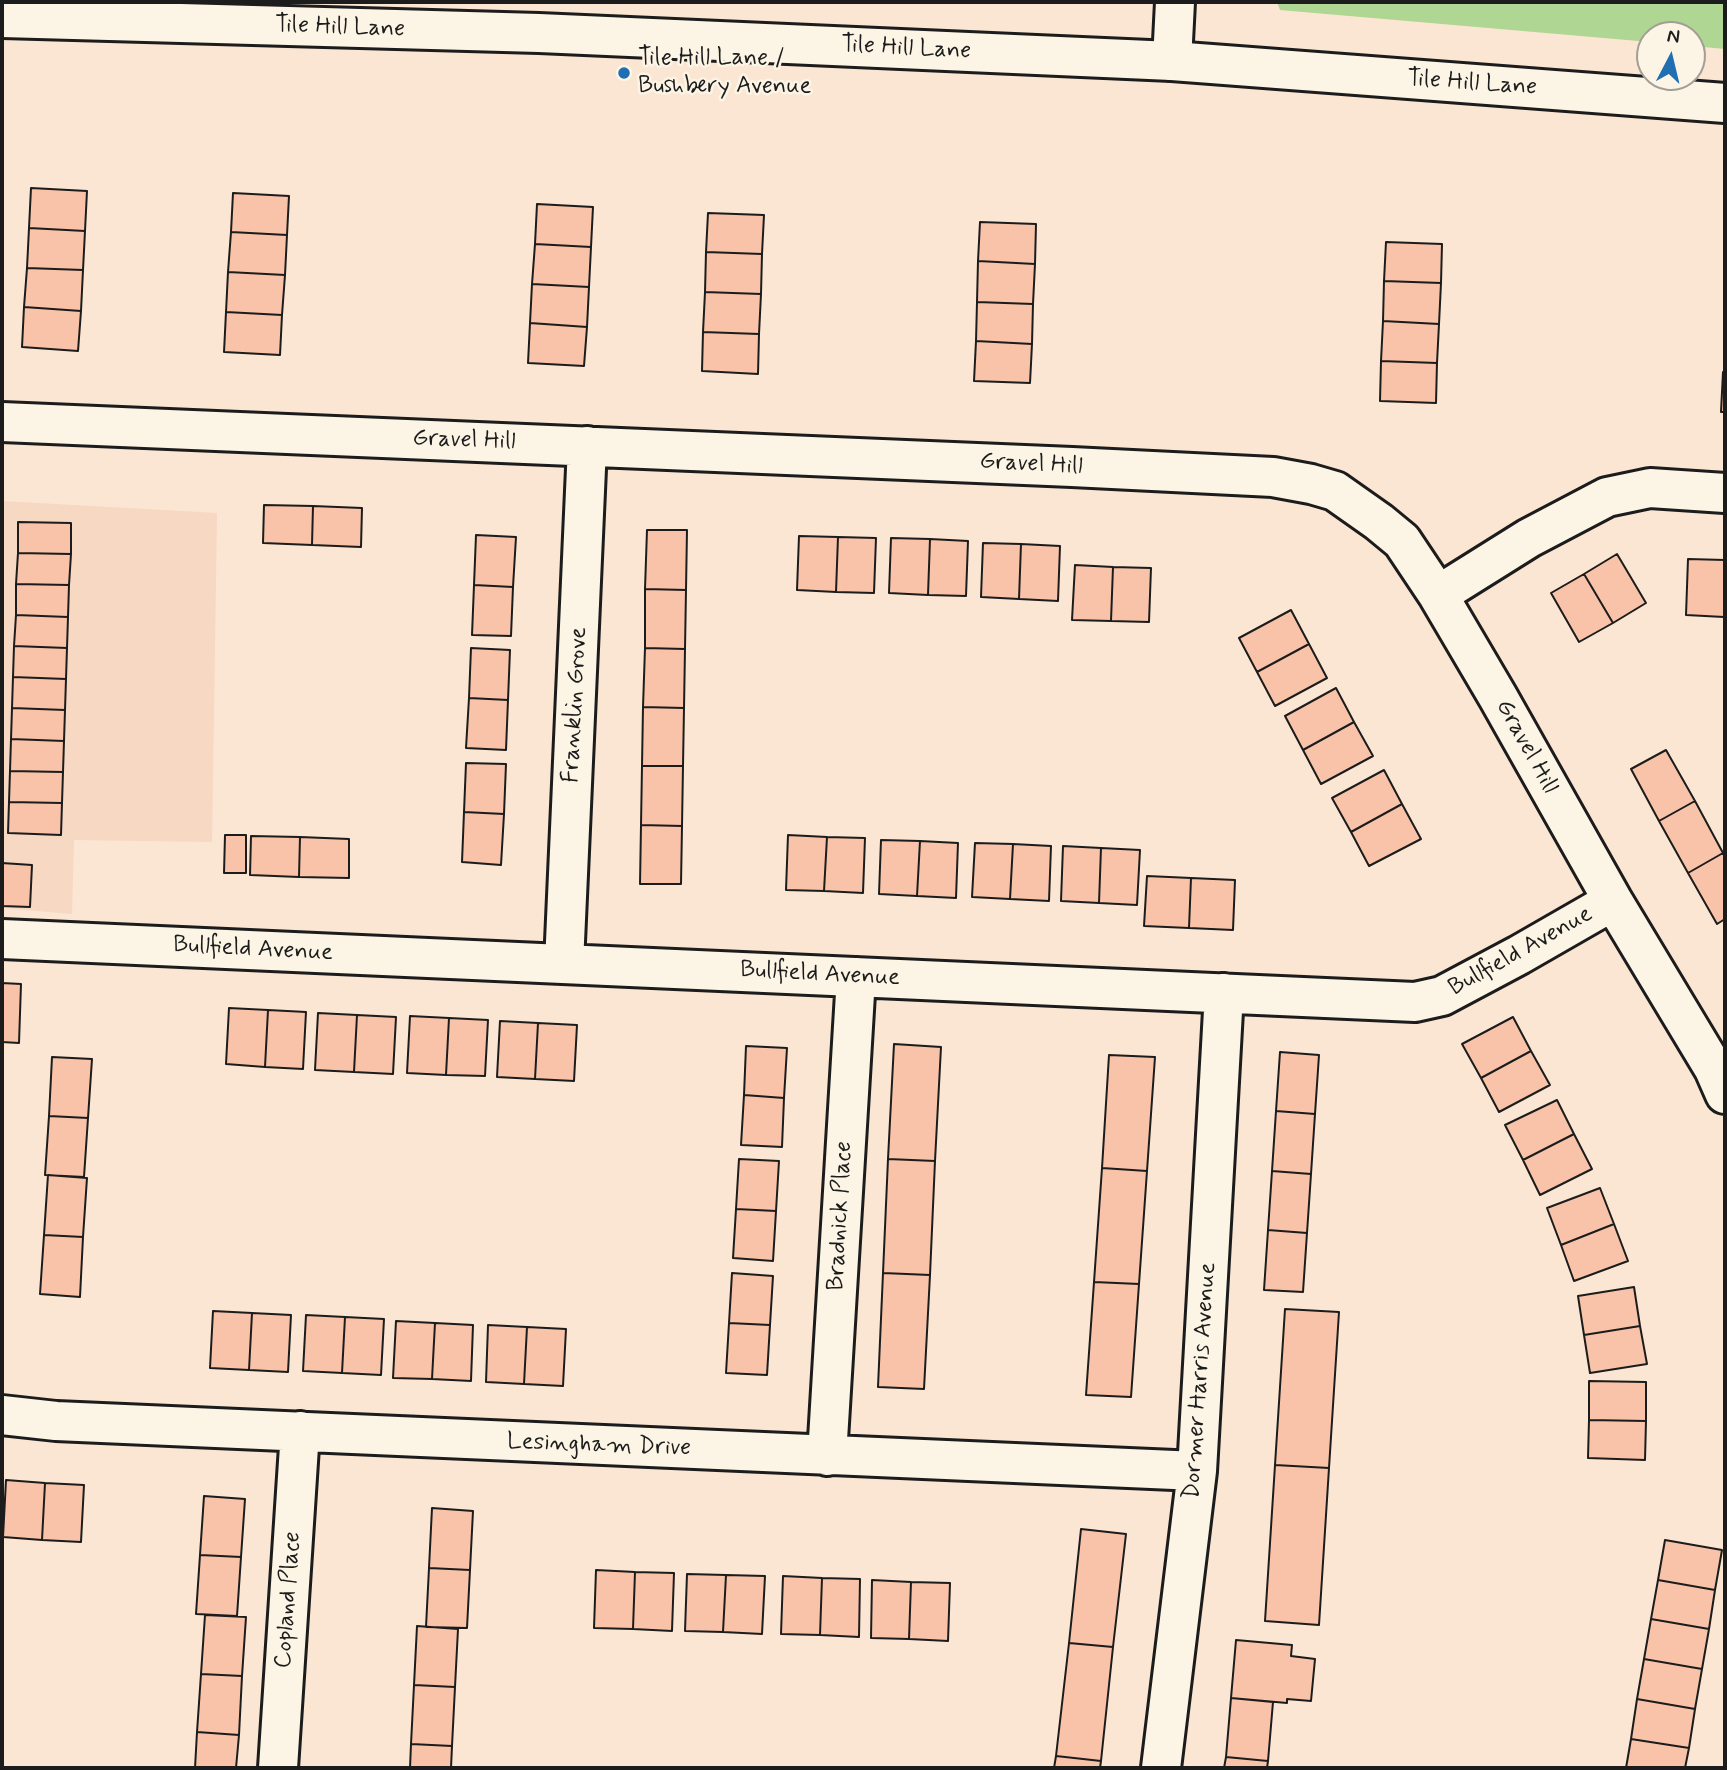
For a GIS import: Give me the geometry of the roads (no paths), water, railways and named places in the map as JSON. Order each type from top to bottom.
[{"type":"street","points":[[1172,61],[1175,2]]},
{"type":"street","name":"Tile Hill Lane","points":[[2,18],[539,33],[1172,61],[1725,103]]},
{"type":"street","name":"Gravel Hill","points":[[2,422],[1273,477],[1335,491],[1402,541],[1438,595],[1613,901],[1714,1069],[1725,1094]]},
{"type":"street","name":"Franklin Grove","points":[[564,964],[587,446]]},
{"type":"street","points":[[1438,595],[1529,538],[1607,496],[1650,488],[1725,493]]},
{"type":"street","name":"Bullfield Avenue","points":[[2,939],[1415,1002],[1442,996],[1613,901]]},
{"type":"street","name":"Bradnick Place","points":[[827,1456],[856,977]]},
{"type":"street","name":"Dormer Harris Avenue","points":[[1161,1768],[1197,1471],[1224,993]]},
{"type":"street","name":"Lesingham Drive","points":[[2,1415],[56,1421],[391,1437],[1197,1471]]},
{"type":"street","name":"Copland Place","points":[[278,1768],[300,1431]]},
{"type":"place","name":"Tile Hill Lane / Bushbery Avenue","points":[[624,73]]}]
